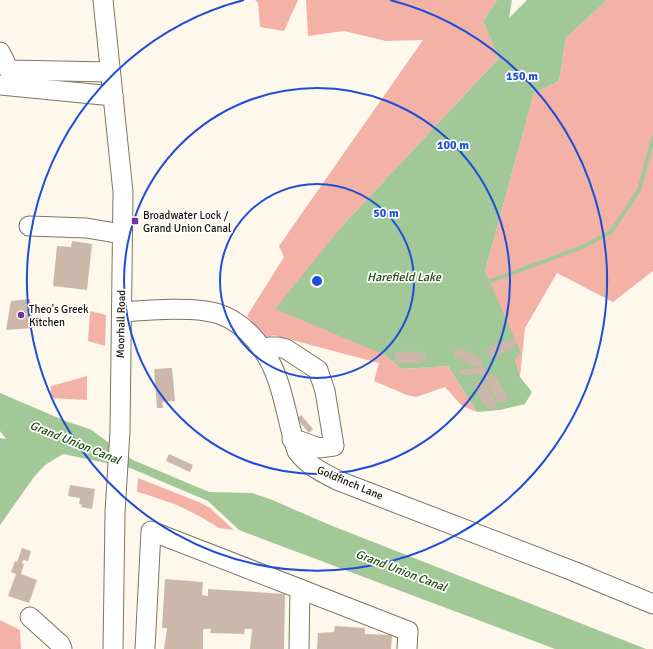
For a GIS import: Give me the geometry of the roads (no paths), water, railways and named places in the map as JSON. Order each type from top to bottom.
[{"type":"street","name":"Moorhall Road","points":[[103,0],[123,192],[120,431],[116,488],[113,649]]},
{"type":"street","points":[[0,52],[9,70],[110,72]]},
{"type":"street","points":[[0,85],[113,96]]},
{"type":"street","points":[[29,226],[86,228],[122,234]]},
{"type":"street","name":"Goldfinch Lane","points":[[122,312],[192,310],[220,314],[240,326],[253,337],[263,349],[273,366],[279,382],[296,452],[303,460],[313,467],[339,481],[573,571],[653,604]]},
{"type":"street","points":[[263,349],[278,346],[286,349],[318,370],[325,391],[334,446],[319,448],[292,439]]},
{"type":"street","points":[[145,649],[151,531],[408,631],[407,649]]},
{"type":"street","points":[[299,649],[300,589]]},
{"type":"street","points":[[30,617],[60,644],[62,649]]},
{"type":"water","name":"Harefield Lake","points":[[497,0],[512,0],[509,18],[527,0],[607,0],[566,38],[559,81],[534,93],[485,271],[521,353],[515,359],[520,377],[532,392],[525,404],[500,410],[477,412],[448,366],[401,369],[385,355],[275,309],[342,226],[499,58],[483,21]]},
{"type":"water","name":"Grand Union Canal","points":[[0,393],[68,422],[90,429],[133,460],[209,492],[252,493],[270,499],[330,525],[646,649],[555,649],[239,530],[208,501],[130,468],[63,454],[45,465],[34,477],[0,525],[0,438],[6,439],[0,431]]},
{"type":"waterway","points":[[485,283],[580,248],[611,232],[639,190],[653,138]]},
{"type":"place","name":"Broadwater Lock / Grand Union Canal","points":[[135,221]]},
{"type":"place","name":"Theo's Greek Kitchen","points":[[21,315]]}]
